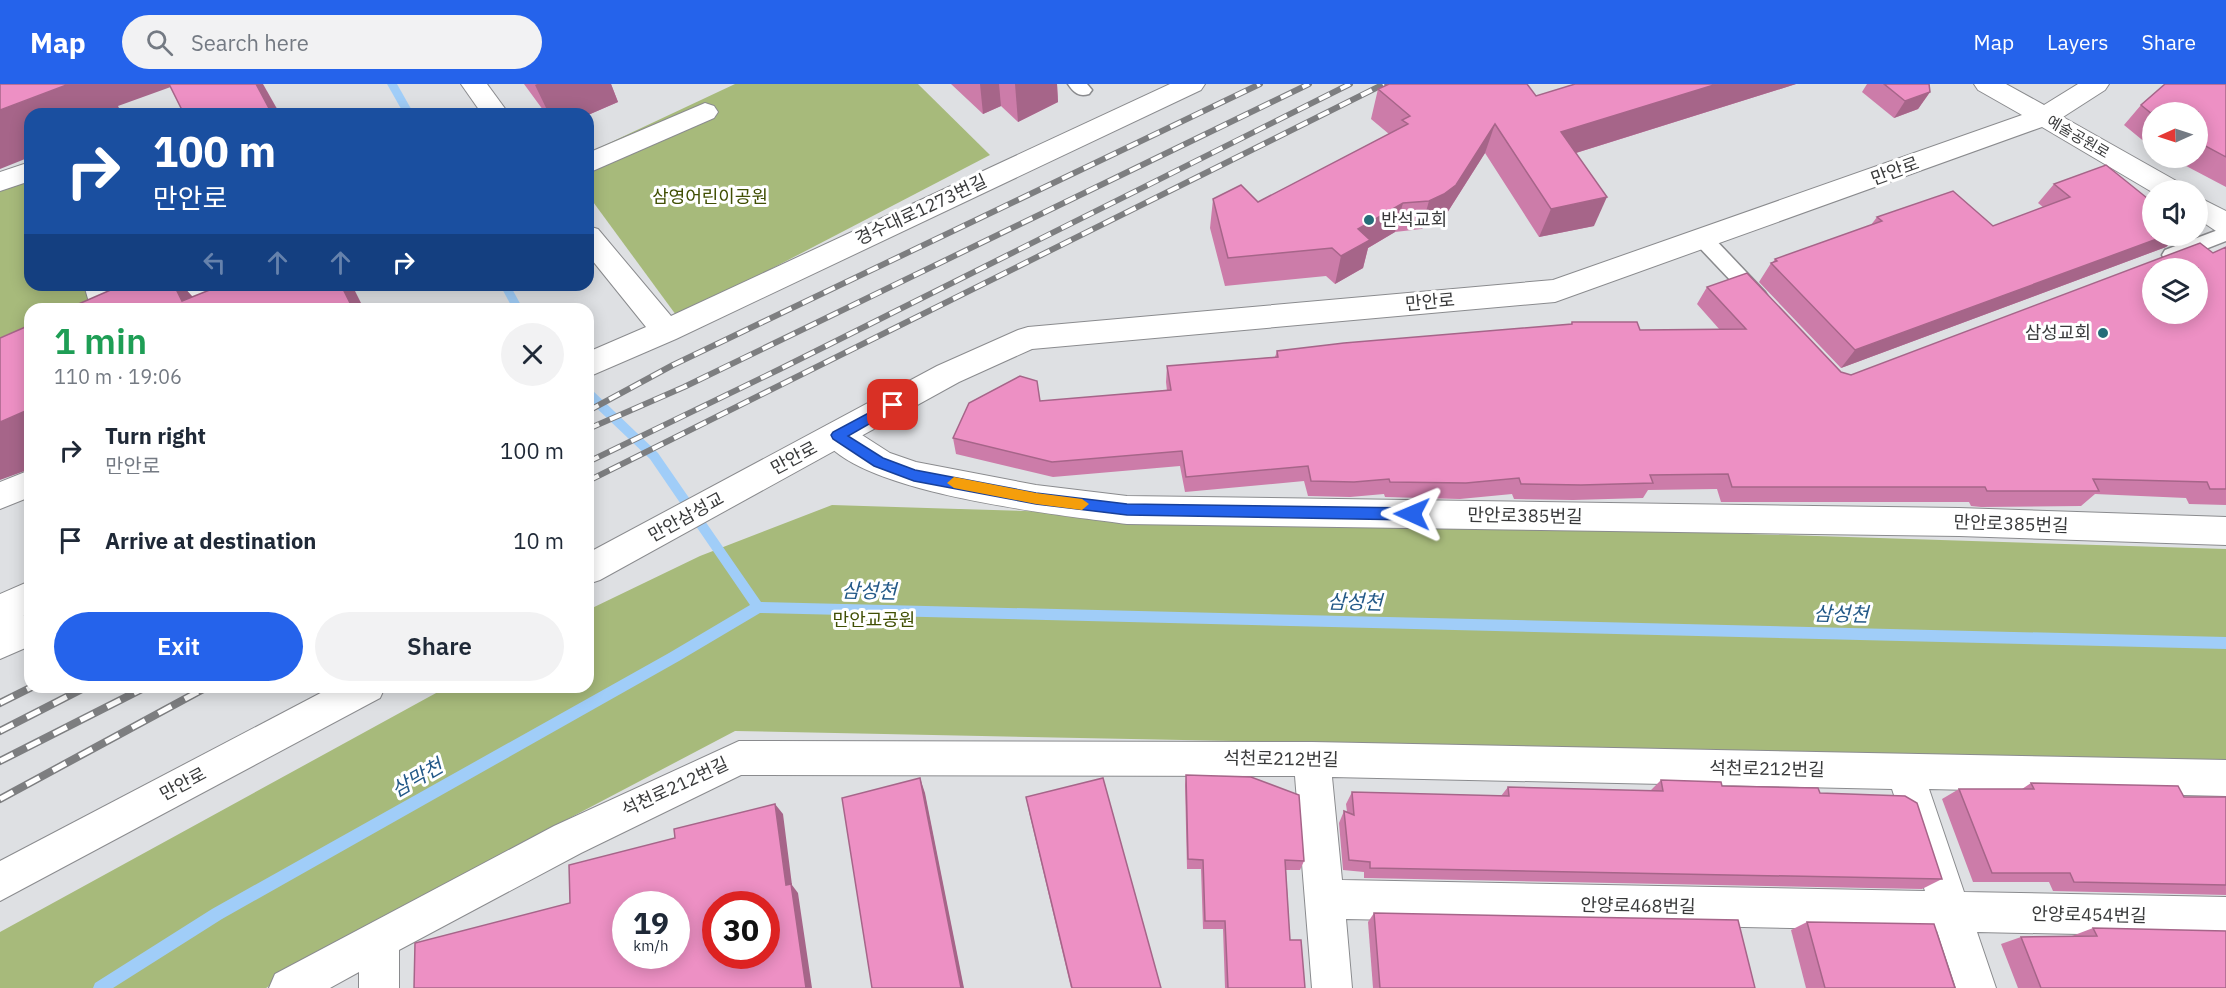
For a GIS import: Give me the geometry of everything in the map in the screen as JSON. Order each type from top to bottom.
[{"type":"street","points":[[474,84],[492,108]]},
{"type":"street","name":"경수대로1273번길","points":[[594,362],[1192,84]]},
{"type":"street","name":"예술공원로","points":[[1987,84],[2153,180]]},
{"type":"street","name":"만안로","points":[[759,477],[948,374],[1028,338],[1555,291],[2044,117],[2096,84]]},
{"type":"street","points":[[594,161],[705,112]]},
{"type":"street","points":[[0,182],[24,173]]},
{"type":"street","points":[[2208,213],[2226,224]]},
{"type":"street","points":[[594,244],[659,334]]},
{"type":"street","points":[[162,303],[189,291]]},
{"type":"street","name":"만안로385번길","points":[[837,435],[879,462],[914,475],[1036,498],[1127,510],[1947,522],[2226,531]]},
{"type":"street","name":"만안삼성교","points":[[601,563],[759,477]]},
{"type":"street","points":[[0,496],[24,486]]},
{"type":"street","points":[[0,611],[24,599]]},
{"type":"street","points":[[0,643],[24,632]]},
{"type":"street","name":"만안로","points":[[0,882],[356,693]]},
{"type":"street","name":"석천로212번길","points":[[289,988],[636,805],[739,758],[1312,759],[2226,778]]},
{"type":"street","points":[[1312,759],[1332,988]]},
{"type":"street","points":[[1905,772],[1976,988]]},
{"type":"street","name":"안양로468번길","points":[[1324,899],[1952,913]]},
{"type":"street","name":"안양로454번길","points":[[1952,913],[2226,917]]},
{"type":"street","points":[[379,940],[379,988]]},
{"type":"lane","points":[[2164,258],[2226,234]]},
{"type":"lane","points":[[1703,239],[1774,315]]},
{"type":"green space","name":"삼영어린이공원","points":[[735,84],[918,84],[990,155],[694,309],[676,315],[594,203],[594,150]]},
{"type":"green space","points":[[24,173],[24,291],[100,291],[104,303],[24,303],[24,364],[0,374],[0,182]]},
{"type":"green space","name":"만안교공원","points":[[832,505],[2226,549],[2226,761],[735,731],[374,921],[266,988],[0,988],[0,932],[436,693],[594,693],[594,607],[700,556]]},
{"type":"building","points":[[0,84],[69,84],[0,110]]},
{"type":"building","points":[[169,84],[256,84],[269,108],[181,108]]},
{"type":"building","points":[[1389,84],[1527,84],[1536,96],[1575,84],[1717,84],[1561,132],[1607,197],[1551,209],[1495,124],[1456,185],[1429,201],[1403,203],[1358,229],[1370,240],[1341,256],[1332,248],[1228,258],[1213,199],[1241,185],[1258,202],[1408,124],[1402,120],[1410,116],[1378,89]]},
{"type":"building","points":[[1884,84],[1929,84],[1930,92],[1905,101]]},
{"type":"building","points":[[2165,84],[2226,84],[2226,157],[2208,147],[2208,102],[2144,102]]},
{"type":"building","points":[[2106,165],[2142,194],[2142,244],[1855,350],[1771,263],[1777,261],[1775,259],[1882,221],[1877,217],[1953,191],[1993,226],[2070,197],[2054,184]]},
{"type":"building","points":[[2192,246],[2204,246],[2213,253],[2226,247],[2226,489],[2210,489],[2207,482],[2093,479],[2099,491],[1987,491],[1985,487],[1732,487],[1728,474],[1650,475],[1653,483],[1581,485],[1521,484],[1519,478],[1466,483],[1390,482],[1389,479],[1354,482],[1311,481],[1308,466],[1186,477],[1182,451],[1052,462],[953,438],[969,403],[1020,376],[1037,381],[1040,401],[1171,390],[1167,366],[1278,357],[1277,351],[1344,343],[1572,324],[1572,322],[1637,322],[1640,330],[1746,329],[1707,287],[1747,273],[1841,372],[1851,375],[2142,265],[2142,324],[2208,324],[2208,258],[2160,258]]},
{"type":"building","points":[[108,291],[177,291],[182,301],[207,291],[344,291],[350,303],[81,303]]},
{"type":"building","points":[[24,328],[24,412],[0,422],[0,338]]},
{"type":"building","points":[[1186,775],[1251,777],[1299,795],[1304,861],[1285,860],[1290,940],[1301,940],[1305,988],[1228,988],[1225,921],[1205,921],[1203,860],[1188,859]]},
{"type":"building","points":[[920,778],[961,988],[872,988],[842,798]]},
{"type":"building","points":[[1103,778],[1161,988],[1072,988],[1026,797]]},
{"type":"building","points":[[1661,780],[1721,782],[1722,786],[1818,788],[1820,793],[1905,796],[1917,803],[1942,879],[1370,868],[1370,862],[1349,860],[1344,811],[1354,815],[1352,792],[1509,796],[1508,787],[1663,791]]},
{"type":"building","points":[[2031,783],[2178,786],[2184,797],[2226,797],[2226,885],[2074,882],[2070,873],[1992,873],[1959,789],[2034,789]]},
{"type":"building","points":[[775,804],[786,885],[791,884],[806,988],[414,988],[415,943],[570,903],[569,865],[675,838],[674,829]]},
{"type":"building","points":[[1374,913],[1738,920],[1755,988],[1380,988]]},
{"type":"building","points":[[1807,922],[1934,924],[1955,988],[1825,988]]},
{"type":"building","points":[[2093,928],[2226,931],[2226,988],[2041,988],[2021,937],[2097,936]]},
{"type":"waterway","name":"삼성천","points":[[392,84],[406,108]]},
{"type":"waterway","name":"삼성천","points":[[508,291],[515,303]]},
{"type":"waterway","name":"삼성천","points":[[594,399],[654,456],[758,607]]},
{"type":"waterway","name":"삼막천","points":[[100,988],[217,914],[674,657],[758,607]]},
{"type":"waterway","name":"삼성천","points":[[758,607],[2226,643]]},
{"type":"railway","points":[[594,408],[673,365],[1260,84]]},
{"type":"railway","points":[[594,426],[684,387],[1309,84]]},
{"type":"railway","points":[[594,459],[780,369],[1350,84]]},
{"type":"railway","points":[[594,478],[1384,84]]},
{"type":"railway","points":[[0,703],[24,691]]},
{"type":"railway","points":[[0,731],[74,693]]},
{"type":"railway","points":[[0,761],[134,693]]},
{"type":"railway","points":[[0,799],[196,693]]},
{"type":"slow traffic","points":[[954,483],[1082,504]]},
{"type":"place","name":"반석교회","points":[[1369,220]]},
{"type":"place","name":"삼성교회","points":[[2103,333]]},
{"type":"route","points":[[893,405],[837,435],[879,462],[914,475],[1036,498],[1127,510],[1412,514]]}]
